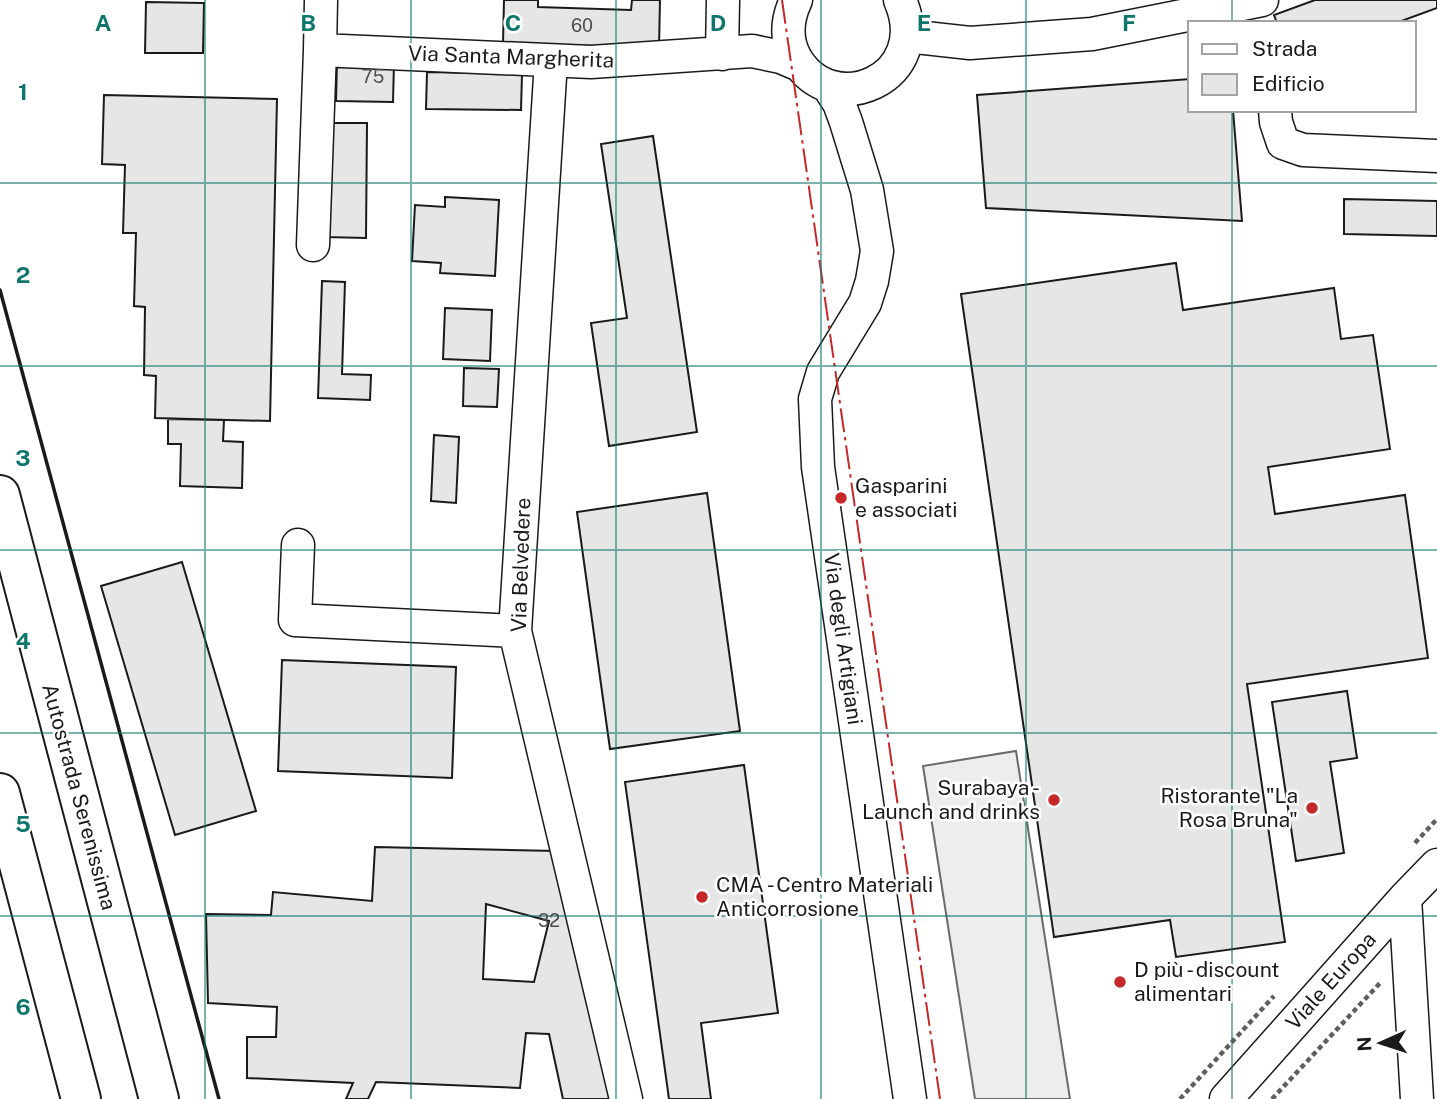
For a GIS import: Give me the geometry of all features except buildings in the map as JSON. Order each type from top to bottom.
[{"type":"highway","name":"Autostrada Serenissima","points":[[0,495],[159,1099]]},
{"type":"highway","points":[[0,793],[81,1099]]},
{"type":"street","points":[[313,245],[321,0]]},
{"type":"street","points":[[723,0],[737,52],[793,7]]},
{"type":"street","points":[[900,0],[906,18],[907,36],[970,43],[1092,34],[1264,0],[1268,21]]},
{"type":"street","points":[[793,7],[788,31],[791,49],[800,65],[812,77],[828,86],[846,89],[863,87],[880,80]]},
{"type":"street","name":"Via degli Artigiani","points":[[867,190],[866,121],[869,100],[880,80],[893,68],[903,53],[907,36]]},
{"type":"street","name":"Via Santa Margherita","points":[[320,50],[592,62],[737,52],[781,57],[800,65]]},
{"type":"street","name":"Via Belvedere","points":[[551,61],[515,631],[626,1099]]},
{"type":"street","name":"Via degli Artigiani","points":[[828,86],[839,103],[867,190],[877,251],[865,303],[823,372],[815,399],[815,431],[910,1099]]},
{"type":"street","points":[[1275,112],[1283,143],[1303,150],[1437,156]]},
{"type":"street","points":[[298,545],[295,620],[515,631]]},
{"type":"street","name":"Viale Europa","points":[[1226,1099],[1437,865]]},
{"type":"street","points":[[1405,898],[1417,1099]]},
{"type":"path","points":[[1272,1099],[1408,952]]},
{"type":"shaded area","points":[[1016,751],[1070,1099],[975,1099],[923,766]]},
{"type":"wall","points":[[0,290],[219,1099]]},
{"type":"power","points":[[782,0],[940,1099]]},
{"type":"place","name":"Gasparini e associati","points":[[841,498]]},
{"type":"place","name":"Surabaya - Launch and drinks","points":[[1054,800]]},
{"type":"place","name":"Ristorante \"La Rosa Bruna\"","points":[[1312,808]]},
{"type":"place","name":"CMA - Centro Materiali Anticorrosione","points":[[702,897]]},
{"type":"place","name":"D più - discount alimentari","points":[[1120,982]]}]
